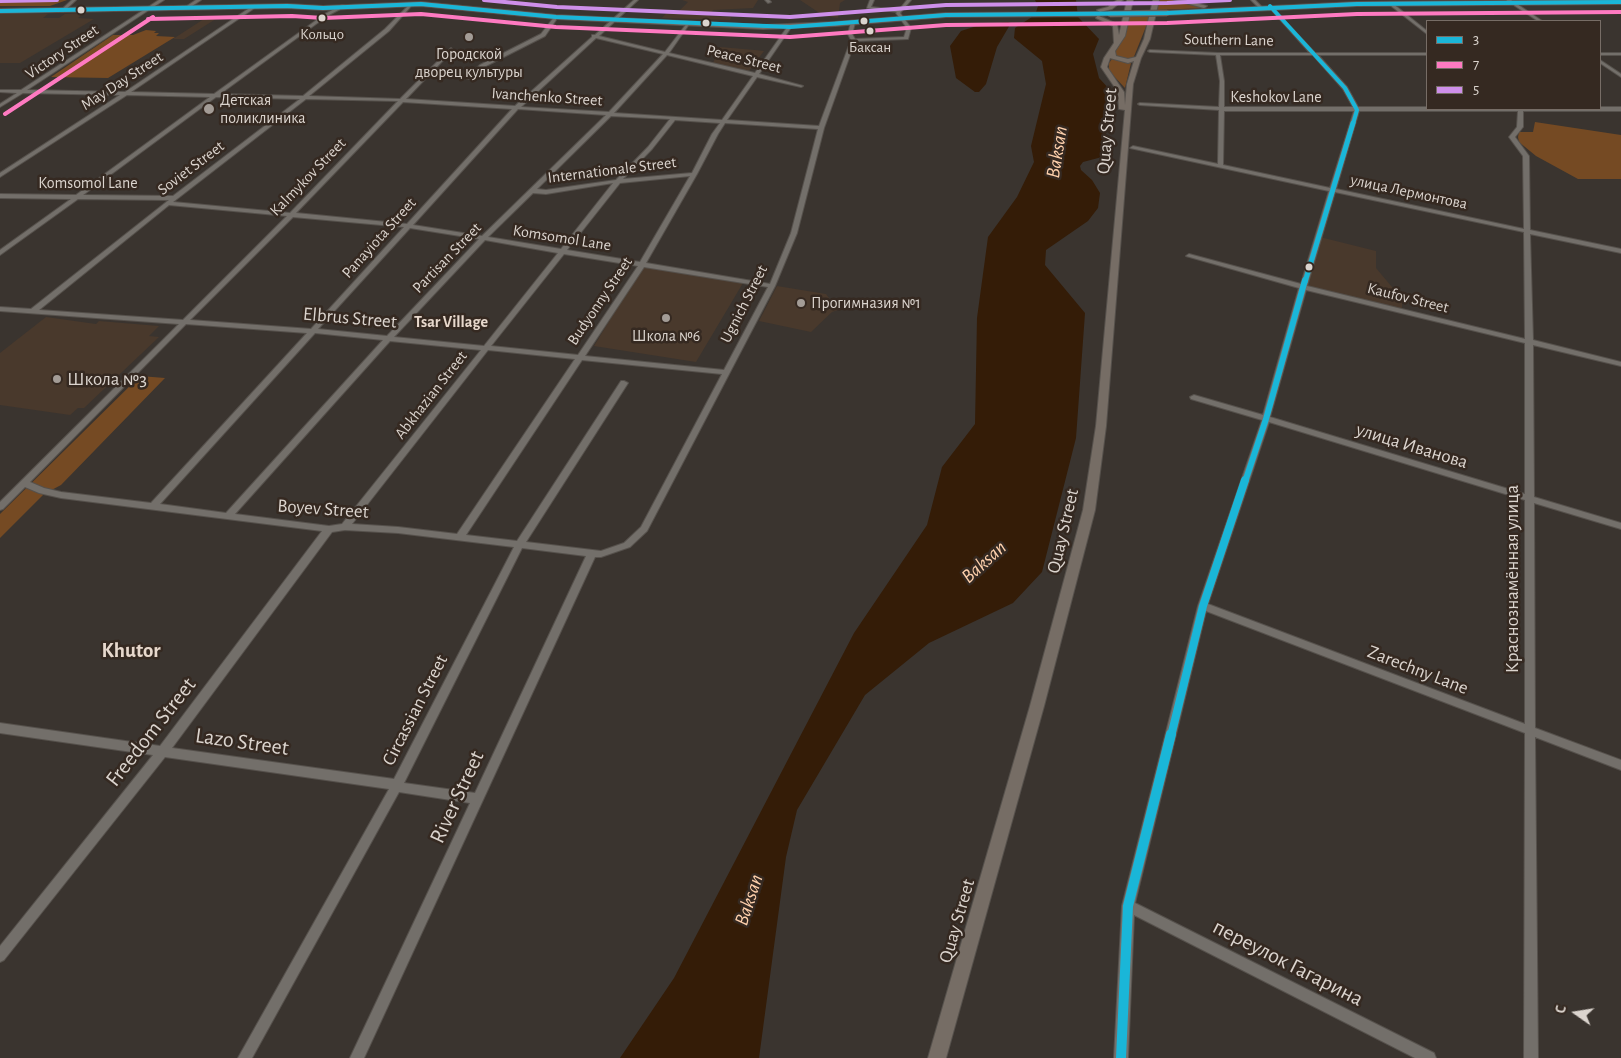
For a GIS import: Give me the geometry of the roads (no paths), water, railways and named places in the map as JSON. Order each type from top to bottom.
[{"type":"main road","points":[[1078,13],[1106,9],[1120,0]]},
{"type":"main road","points":[[1125,134],[1121,92],[1104,67],[1106,58],[1122,36],[1130,0]]},
{"type":"main road","name":"Quay Street","points":[[937,1058],[1031,725],[1089,510],[1101,426],[1130,84],[1138,58],[1147,39],[1156,0]]},
{"type":"main road","points":[[1177,0],[1204,6],[1228,8]]},
{"type":"main road","points":[[737,25],[817,23],[900,15],[1211,11],[1355,3],[1515,4],[1621,2]]},
{"type":"main road","points":[[0,11],[292,6],[316,3],[346,6],[362,5]]},
{"type":"main road","points":[[316,3],[335,5],[411,4],[556,17],[790,27],[853,23],[900,15]]},
{"type":"main road","points":[[316,3],[323,8],[335,5]]},
{"type":"main road","points":[[1167,12],[1271,7]]},
{"type":"main road","points":[[1147,39],[1159,24],[1167,18],[1211,11]]},
{"type":"main road","points":[[1078,13],[1101,18],[1115,25],[1118,32],[1113,56],[1118,60],[1128,61],[1138,58]]},
{"type":"street","points":[[62,11],[74,0]]},
{"type":"street","name":"Victory Street","points":[[0,106],[162,0]]},
{"type":"street","points":[[188,8],[199,0]]},
{"type":"street","name":"Panayiota Street","points":[[154,505],[315,331],[516,108],[636,0]]},
{"type":"street","points":[[853,40],[906,38],[909,28],[900,15],[870,8],[872,0]]},
{"type":"street","points":[[900,15],[909,0]]},
{"type":"street","points":[[1253,0],[1260,7]]},
{"type":"street","points":[[1508,0],[1539,20]]},
{"type":"street","name":"Soviet Street","points":[[32,312],[168,203],[307,96],[386,30],[411,4]]},
{"type":"street","points":[[1391,4],[1426,32]]},
{"type":"street","points":[[0,253],[218,95],[326,15],[335,5]]},
{"type":"street","name":"May Day Street","points":[[0,175],[127,93],[255,6]]},
{"type":"street","points":[[1121,1058],[1128,906],[1203,606],[1266,419],[1303,286],[1358,110],[1345,88],[1316,54],[1271,7]]},
{"type":"street","points":[[323,8],[330,9],[326,15]]},
{"type":"street","points":[[469,78],[482,66],[543,35],[556,17]]},
{"type":"street","name":"Partisan Street","points":[[229,515],[389,338],[483,240],[610,114],[667,52],[688,23]]},
{"type":"street","name":"Ugnich Street","points":[[592,553],[601,554],[628,545],[644,529],[772,286],[794,233],[822,128],[853,40],[850,34],[853,23]]},
{"type":"street","name":"Budyonny Street","points":[[459,538],[642,265],[723,122],[754,75],[790,27]]},
{"type":"street","name":"Peace Street","points":[[594,36],[667,52],[800,86]]},
{"type":"street","name":"Kalmykov Street","points":[[183,322],[291,215],[451,48]]},
{"type":"street","name":"Southern Lane","points":[[1150,51],[1218,54],[1426,54]]},
{"type":"street","points":[[1218,54],[1222,80],[1221,165]]},
{"type":"street","points":[[1601,54],[1621,54]]},
{"type":"street","points":[[1601,62],[1621,76]]},
{"type":"street","name":"Ivanchenko Street","points":[[0,91],[307,96],[400,100],[822,128]]},
{"type":"street","name":"Keshokov Lane","points":[[1140,104],[1222,110],[1426,110]]},
{"type":"street","name":"Краснознамённая улица","points":[[1521,110],[1520,127],[1512,137],[1526,156],[1529,341],[1531,1058]]},
{"type":"street","name":"Keshokov Lane","points":[[1601,110],[1621,110]]},
{"type":"street","name":"Abkhazian Street","points":[[345,526],[618,181],[650,148],[673,119]]},
{"type":"street","name":"улица Лермонтова","points":[[1133,148],[1221,165],[1621,251]]},
{"type":"street","name":"Internationale Street","points":[[534,191],[546,192],[618,181],[694,174]]},
{"type":"street","name":"Komsomol Lane","points":[[0,196],[175,198]]},
{"type":"street","name":"Komsomol Lane","points":[[168,203],[409,226],[483,240],[772,286]]},
{"type":"street","name":"Kaufov Street","points":[[1189,256],[1621,364]]},
{"type":"street","name":"Elbrus Street","points":[[0,309],[315,331],[726,372]]},
{"type":"street","points":[[0,507],[183,322]]},
{"type":"street","name":"Circassian Street","points":[[245,1058],[397,785],[520,544],[624,383]]},
{"type":"street","name":"улица Иванова","points":[[1194,397],[1621,526]]},
{"type":"street","name":"Boyev Street","points":[[25,483],[42,491],[61,495],[154,505],[329,529],[345,526],[592,553]]},
{"type":"street","name":"Freedom Street","points":[[0,956],[162,751],[329,529]]},
{"type":"street","name":"River Street","points":[[356,1058],[592,553]]},
{"type":"street","name":"Zarechny Lane","points":[[1203,606],[1621,765]]},
{"type":"street","name":"Lazo Street","points":[[0,728],[397,785],[403,788],[478,799]]},
{"type":"street","name":"переулок Гагарина","points":[[1128,906],[1429,1058]]},
{"type":"water","name":"Baksan","points":[[1035,0],[1076,0],[1078,17],[1099,39],[1093,54],[1099,78],[1112,92],[1102,157],[1083,162],[1080,166],[1081,170],[1092,180],[1100,193],[1098,208],[1088,221],[1046,250],[1045,265],[1085,313],[1076,438],[1042,572],[1013,603],[929,643],[865,695],[797,810],[786,857],[759,1058],[620,1058],[674,978],[854,633],[927,525],[942,467],[975,424],[977,318],[988,237],[1017,197],[1034,162],[1031,146],[1046,84],[1042,61],[1014,38],[1015,28],[1035,15],[1038,6]]},
{"type":"water","points":[[1011,23],[997,47],[986,84],[979,92],[975,92],[956,78],[950,46],[961,31],[980,25]]},
{"type":"place","name":"Кольцо","points":[[322,18]]},
{"type":"place","name":"Баксан","points":[[870,31]]},
{"type":"place","name":"Городской дворец культуры","points":[[469,37]]},
{"type":"place","name":"Детская поликлиника","points":[[209,109]]},
{"type":"place","name":"Прогимназия №1","points":[[801,303]]},
{"type":"place","name":"Школа №6","points":[[666,318]]},
{"type":"place","name":"Школа №3","points":[[57,379]]},
{"type":"district","name":"Tsar Village","points":[[451,322]]},
{"type":"district","name":"Khutor","points":[[131,651]]}]
